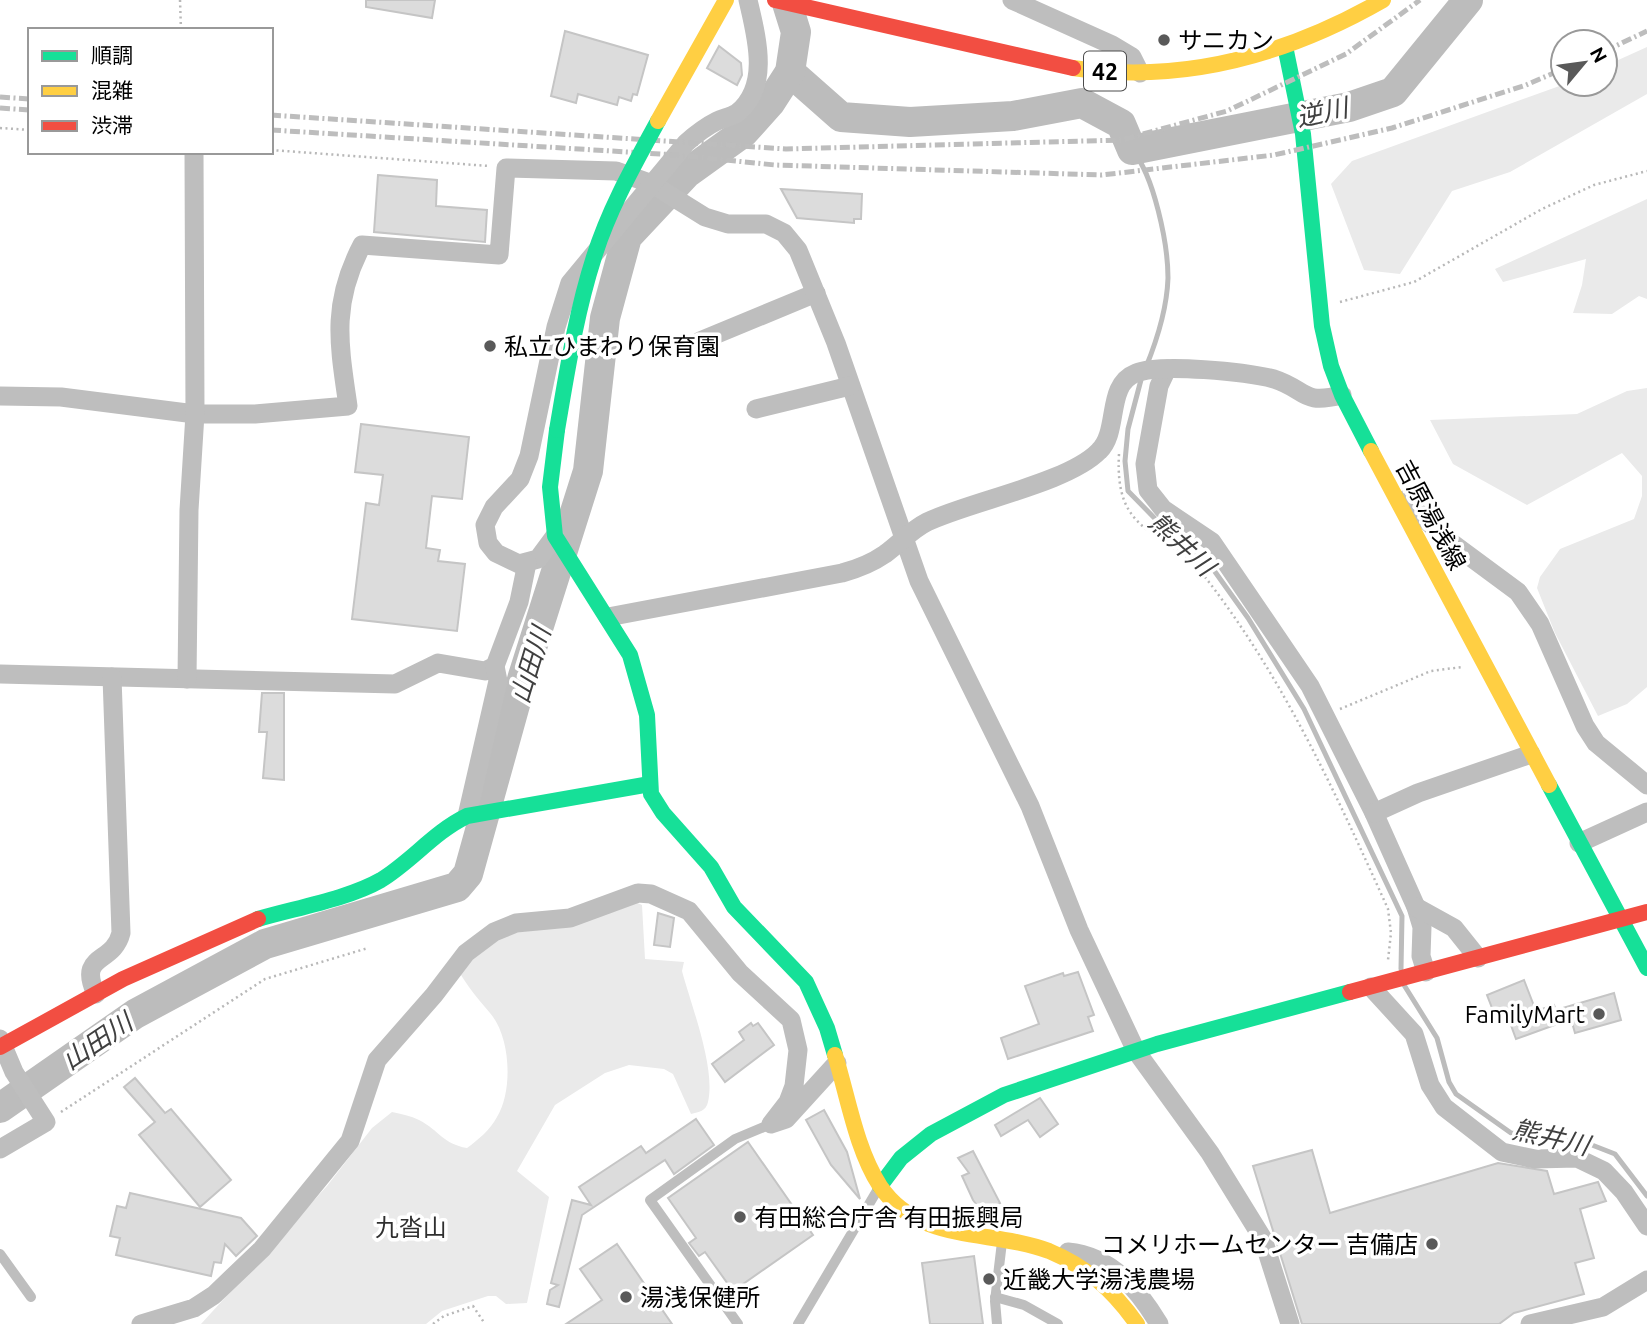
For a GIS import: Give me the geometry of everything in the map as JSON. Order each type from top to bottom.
[{"type":"main road","points":[[726,0],[633,163],[602,234],[579,314],[557,430],[550,487],[555,536],[583,584],[608,617],[631,655],[643,691],[647,715],[650,784],[656,805],[711,867],[734,907],[806,982],[821,1011],[863,1148],[880,1186],[897,1207],[919,1221],[947,1232],[1046,1251],[1085,1268],[1118,1297],[1137,1324]]},
{"type":"main road","name":"42","points":[[775,0],[1037,60],[1100,71],[1140,73],[1211,66],[1285,46],[1340,23],[1383,0]]},
{"type":"main road","name":"吉原湯浅線","points":[[1285,46],[1303,134],[1320,308],[1331,366],[1342,395],[1578,843],[1647,968]]},
{"type":"main road","points":[[1,1044],[96,994],[248,922],[379,881],[404,865],[429,838],[450,823],[467,816],[650,784]]},
{"type":"main road","points":[[880,1186],[890,1168],[904,1154],[982,1104],[1136,1051],[1647,912]]},
{"type":"street","points":[[527,564],[510,561],[496,553],[485,534],[488,515],[514,487],[529,456],[556,327],[570,283],[699,131],[736,114],[751,98],[758,72],[758,48],[748,0]]},
{"type":"street","points":[[1012,0],[1112,45],[1132,57],[1140,73]]},
{"type":"street","points":[[187,679],[189,510],[195,414],[194,154]]},
{"type":"street","points":[[0,396],[61,397],[195,414],[256,414],[348,406],[338,319],[345,282],[362,245],[499,255],[506,168],[616,171],[652,184],[705,216],[728,224],[766,225],[785,233],[798,250],[816,293],[919,581],[1030,806],[1079,930],[1136,1051],[1210,1153],[1263,1239],[1290,1324]]},
{"type":"street","points":[[700,341],[816,293]]},
{"type":"street","points":[[1167,369],[1159,386],[1144,464],[1148,491],[1163,509],[1199,532],[1219,550],[1289,653],[1326,716],[1416,906],[1422,927],[1422,974]]},
{"type":"street","points":[[608,617],[842,573],[872,562],[902,538],[944,515],[1031,485],[1090,459],[1100,451],[1108,436],[1122,383],[1137,372],[1167,369],[1272,379],[1313,400],[1342,395]]},
{"type":"street","points":[[756,409],[850,386]]},
{"type":"street","points":[[1389,484],[1449,541],[1518,592],[1540,624],[1585,726],[1596,743],[1647,785]]},
{"type":"street","points":[[467,816],[498,681],[495,666],[519,602],[527,564],[547,550],[555,536]]},
{"type":"street","points":[[0,674],[395,684],[438,663],[485,671],[495,666]]},
{"type":"street","points":[[96,994],[88,974],[90,968],[116,947],[121,933],[112,677]]},
{"type":"street","points":[[1374,813],[1418,793],[1531,754]]},
{"type":"street","points":[[1578,843],[1647,811]]},
{"type":"street","points":[[190,1324],[220,1289],[262,1249],[350,1141],[377,1060],[434,995],[454,964],[488,936],[516,923],[570,918],[638,893],[651,894],[689,911],[740,973],[791,1020],[798,1050],[794,1086],[788,1102],[771,1124]]},
{"type":"street","points":[[1416,906],[1454,928],[1478,958]]},
{"type":"street","points":[[1382,985],[1414,1034],[1430,1085],[1444,1107],[1502,1152],[1535,1159],[1577,1158],[1604,1171],[1624,1192],[1647,1226]]},
{"type":"street","points":[[0,1149],[44,1118],[14,1072],[1,1044]]},
{"type":"street","points":[[771,1124],[786,1119],[837,1063]]},
{"type":"street","points":[[1046,1251],[1094,1258],[1117,1270],[1159,1324]]},
{"type":"street","points":[[1531,1324],[1603,1307],[1647,1280]]},
{"type":"street","points":[[141,1324],[194,1308],[220,1289]]},
{"type":"lane","points":[[738,1324],[650,1200],[735,1139],[771,1124]]},
{"type":"lane","points":[[798,1324],[880,1186]]},
{"type":"lane","points":[[997,1324],[995,1297],[1002,1241]]},
{"type":"lane","points":[[0,1254],[31,1297]]},
{"type":"lane","points":[[995,1297],[1024,1305],[1058,1324]]},
{"type":"path","points":[[180,0],[181,28]]},
{"type":"path","points":[[0,128],[28,130]]},
{"type":"path","points":[[273,150],[506,168]]},
{"type":"path","points":[[1320,308],[1414,282],[1542,209],[1594,185],[1647,171]]},
{"type":"path","points":[[1119,451],[1119,484],[1130,514],[1142,528],[1180,552],[1196,566],[1247,636],[1298,721],[1388,909],[1391,933],[1382,985]]},
{"type":"path","points":[[1326,716],[1431,671],[1464,667],[1482,659]]},
{"type":"path","points":[[44,1118],[265,979],[368,948]]},
{"type":"path","points":[[433,1324],[444,1316],[473,1306],[485,1324]]},
{"type":"green space","points":[[1647,47],[1647,94],[1510,172],[1452,191],[1400,274],[1364,270],[1331,184],[1352,161],[1549,90],[1549,98],[1619,98],[1619,60]]},
{"type":"green space","points":[[1647,199],[1647,299],[1639,296],[1612,314],[1573,313],[1582,285],[1586,259],[1503,282],[1495,269]]},
{"type":"green space","points":[[1647,388],[1647,687],[1627,704],[1598,716],[1555,633],[1537,588],[1540,577],[1560,549],[1634,519],[1642,496],[1642,476],[1622,453],[1527,505],[1453,464],[1430,420],[1577,414],[1627,391]]},
{"type":"green space","name":"九沓山","points":[[631,900],[642,905],[645,959],[684,962],[682,971],[709,1072],[708,1102],[704,1109],[691,1114],[673,1074],[664,1069],[629,1065],[605,1073],[555,1105],[517,1171],[549,1197],[527,1303],[506,1304],[496,1296],[488,1296],[442,1311],[426,1324],[201,1324],[327,1186],[372,1128],[392,1112],[419,1120],[447,1140],[467,1148],[494,1122],[506,1093],[506,1050],[497,1023],[458,970],[501,936]]},
{"type":"building","points":[[366,0],[435,0],[432,18],[366,7]]},
{"type":"building","points":[[565,31],[648,55],[637,95],[633,94],[631,101],[619,97],[617,105],[578,94],[576,103],[551,96]]},
{"type":"building","points":[[719,46],[741,63],[742,75],[737,85],[707,68]]},
{"type":"building","points":[[378,175],[437,180],[436,206],[487,210],[485,242],[374,232]]},
{"type":"building","points":[[781,189],[862,194],[861,219],[854,219],[854,223],[797,218]]},
{"type":"building","points":[[361,424],[469,437],[462,499],[432,496],[426,548],[440,550],[438,561],[465,564],[457,631],[352,619],[366,503],[379,505],[383,475],[355,472]]},
{"type":"building","points":[[262,693],[284,693],[284,780],[263,778],[267,732],[259,732]]},
{"type":"building","points":[[658,913],[674,918],[670,947],[654,945]]},
{"type":"building","points":[[1078,972],[1094,1015],[1088,1017],[1093,1031],[1008,1059],[1001,1038],[1039,1024],[1025,986],[1063,973],[1064,976]]},
{"type":"building","points":[[1524,980],[1536,1011],[1554,1005],[1556,1010],[1614,993],[1621,1020],[1575,1033],[1571,1019],[1516,1039],[1505,1009],[1494,1013],[1487,995]]},
{"type":"building","points":[[751,1023],[753,1026],[758,1023],[774,1045],[725,1082],[712,1064],[744,1040],[739,1032]]},
{"type":"building","points":[[135,1078],[165,1113],[171,1109],[231,1180],[200,1207],[139,1135],[155,1122],[124,1087]]},
{"type":"building","points":[[1040,1098],[1058,1124],[1040,1137],[1028,1120],[1001,1136],[995,1125]]},
{"type":"building","points":[[824,1110],[847,1152],[860,1199],[831,1165],[806,1120]]},
{"type":"building","points":[[696,1119],[714,1145],[674,1174],[665,1160],[582,1215],[559,1307],[547,1304],[550,1290],[558,1285],[551,1283],[572,1200],[591,1205],[579,1187],[641,1146],[646,1153]]},
{"type":"building","name":"有田総合庁舎 有田振興局","points":[[748,1142],[813,1235],[733,1291],[705,1252],[699,1256],[689,1243],[696,1238],[668,1198]]},
{"type":"building","name":"コメリホームセンター 吉備店","points":[[1312,1150],[1330,1213],[1498,1163],[1547,1171],[1554,1194],[1598,1182],[1606,1201],[1580,1209],[1594,1258],[1575,1263],[1584,1294],[1514,1313],[1499,1324],[1302,1324],[1253,1166]]},
{"type":"building","points":[[973,1151],[1000,1203],[983,1213],[973,1200],[962,1176],[969,1173],[958,1158]]},
{"type":"building","points":[[130,1193],[241,1218],[257,1236],[236,1256],[225,1244],[221,1263],[214,1262],[211,1276],[116,1255],[120,1238],[110,1236],[117,1206],[126,1208]]},
{"type":"building","name":"湯浅保健所","points":[[617,1244],[672,1324],[566,1324],[602,1300],[580,1269]]},
{"type":"building","name":"近畿大学湯浅農場","points":[[974,1256],[983,1324],[930,1324],[922,1263]]},
{"type":"waterway","name":"山田川","points":[[0,1108],[135,1014],[265,944],[457,887],[468,874],[523,676],[588,471],[605,318],[627,237],[687,173],[744,132],[770,103],[790,72],[796,32],[786,0]]},
{"type":"waterway","name":"熊井川","points":[[790,72],[841,117],[910,122],[1013,116],[1082,103],[1121,124],[1132,150],[1349,107],[1393,92],[1468,0]]},
{"type":"waterway","name":"熊井川","points":[[1132,150],[1140,161],[1153,193],[1162,229],[1168,278],[1164,312],[1146,367]]},
{"type":"waterway","name":"熊井川","points":[[1142,376],[1128,429],[1125,461],[1128,491],[1174,538],[1208,562],[1248,618],[1304,709],[1402,916],[1401,969]]},
{"type":"waterway","name":"熊井川","points":[[1404,985],[1437,1038],[1449,1082],[1456,1094],[1511,1133],[1574,1138],[1615,1154],[1647,1196]]},
{"type":"railway","points":[[273,115],[786,149],[1121,140],[1227,111],[1346,54],[1420,0]]},
{"type":"railway","points":[[1619,44],[1647,31]]},
{"type":"railway","points":[[273,130],[676,155],[775,165],[1102,175],[1274,155],[1392,128],[1549,75]]},
{"type":"railway","points":[[0,97],[28,99]]},
{"type":"railway","points":[[0,108],[28,110]]},
{"type":"traffic: fast","points":[[1285,46],[1303,134],[1322,326],[1331,366],[1342,395],[1371,451]]},
{"type":"traffic: fast","points":[[557,430],[577,321],[594,257],[615,204],[658,121]]},
{"type":"traffic: fast","points":[[557,430],[550,487],[555,536],[630,655],[647,715],[651,794],[663,813],[711,867],[734,907],[806,982],[827,1028],[835,1055]]},
{"type":"traffic: fast","points":[[258,919],[368,887],[467,816],[650,784]]},
{"type":"traffic: fast","points":[[1549,785],[1647,968]]},
{"type":"traffic: fast","points":[[880,1186],[901,1158],[931,1134],[1004,1095],[1157,1044],[1350,992]]},
{"type":"traffic: slow","points":[[658,121],[726,0]]},
{"type":"traffic: slow","points":[[1073,68],[1154,72],[1233,61],[1310,36],[1383,0]]},
{"type":"traffic: slow","points":[[1371,451],[1549,785]]},
{"type":"traffic: slow","points":[[835,1055],[865,1156],[880,1186],[896,1205],[915,1218],[935,1226],[1027,1244],[1063,1257],[1098,1281],[1137,1324]]},
{"type":"traffic: jam","points":[[775,0],[1073,68]]},
{"type":"traffic: jam","points":[[1350,992],[1647,912]]},
{"type":"traffic: jam","points":[[0,1047],[123,979],[258,919]]},
{"type":"place","name":"サニカン","points":[[1164,40]]},
{"type":"place","name":"私立ひまわり保育園","points":[[490,346]]},
{"type":"place","name":"FamilyMart","points":[[1599,1014]]},
{"type":"place","name":"有田総合庁舎 有田振興局","points":[[740,1217]]},
{"type":"place","name":"コメリホームセンター 吉備店","points":[[1432,1244]]},
{"type":"place","name":"近畿大学湯浅農場","points":[[989,1279]]},
{"type":"place","name":"湯浅保健所","points":[[626,1297]]},
{"type":"water label","name":"逆川","points":[[1322,112]]}]
